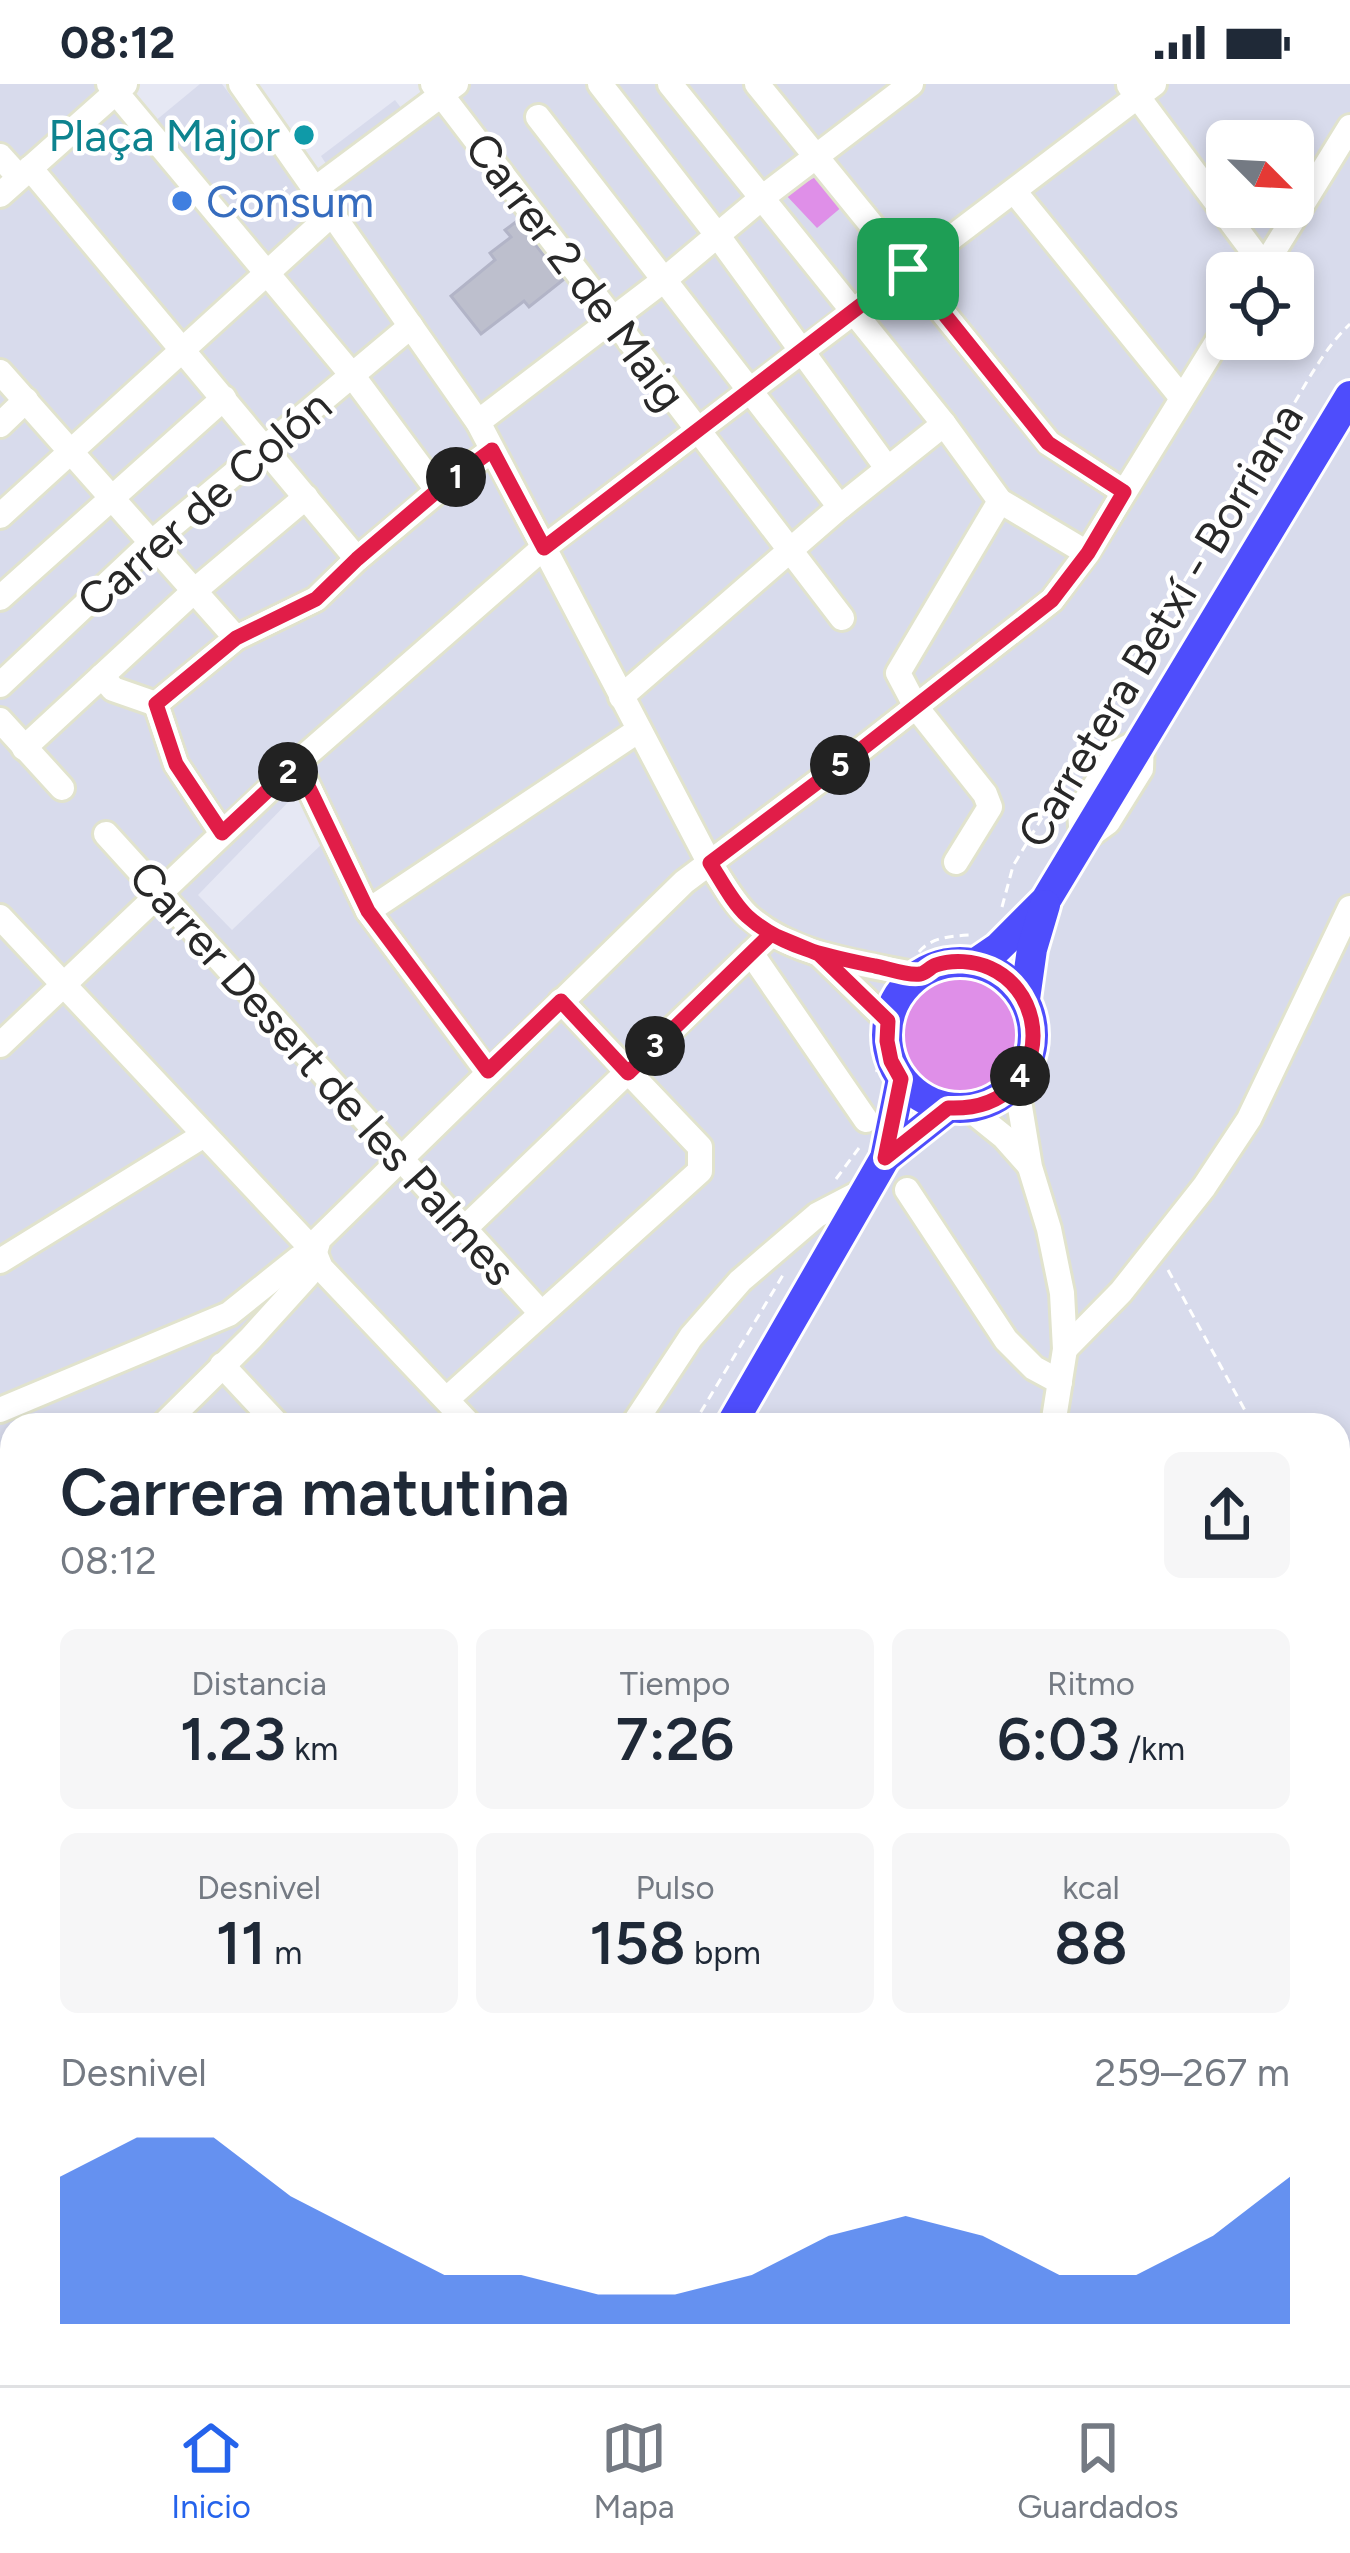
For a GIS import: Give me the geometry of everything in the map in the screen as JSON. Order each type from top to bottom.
[{"type":"main road","name":"Carretera Betxí - Borriana","points":[[975,949],[998,948],[1046,900],[1350,396]]},
{"type":"main road","name":"Carretera Betxí - Borriana","points":[[1024,999],[1046,900]]},
{"type":"main road","points":[[738,1413],[867,1189],[871,1140],[891,1061],[880,1025],[917,965],[956,962],[975,949],[1024,999],[1034,1042],[1028,1064],[1016,1083],[986,1104],[958,1108],[871,1140]]},
{"type":"main road","points":[[889,1076],[930,1102],[958,1108]]},
{"type":"street","points":[[600,84],[718,236],[887,469]]},
{"type":"street","points":[[670,84],[944,424],[1000,501],[1088,553]]},
{"type":"street","points":[[758,84],[1048,443],[1124,492]]},
{"type":"street","points":[[478,422],[908,85]]},
{"type":"street","points":[[16,180],[117,87],[352,375],[438,490]]},
{"type":"street","points":[[249,87],[305,185],[333,213],[478,422],[710,863],[745,914],[771,934],[819,954],[917,965]]},
{"type":"street","points":[[305,185],[444,88]]},
{"type":"street","name":"Carrer 2 de Maig","points":[[444,88],[842,618]]},
{"type":"street","points":[[0,1045],[297,763],[544,548],[1014,191],[1140,88],[1251,252]]},
{"type":"street","points":[[538,117],[840,507]]},
{"type":"street","points":[[1273,252],[1350,127]]},
{"type":"street","points":[[0,156],[16,180],[182,348],[357,559]]},
{"type":"street","points":[[1014,191],[1182,398]]},
{"type":"street","points":[[0,516],[333,213]]},
{"type":"street","name":"Carrer de Colón","points":[[0,685],[150,544],[412,326]]},
{"type":"street","points":[[175,1413],[308,1275],[320,1239],[683,882],[1052,600],[1088,553],[1206,360]]},
{"type":"street","points":[[0,372],[236,638]]},
{"type":"street","points":[[0,598],[224,398]]},
{"type":"street","points":[[0,424],[26,400]]},
{"type":"street","points":[[621,697],[789,550],[944,424]]},
{"type":"street","points":[[156,704],[236,638],[316,599],[438,490],[492,450]]},
{"type":"street","points":[[24,748],[193,592],[306,497]]},
{"type":"street","points":[[956,862],[989,807],[986,794],[916,706],[898,673],[1000,501]]},
{"type":"street","points":[[102,676],[113,689],[156,704]]},
{"type":"street","points":[[156,704],[176,764],[222,833]]},
{"type":"street","points":[[0,720],[62,788]]},
{"type":"street","points":[[368,911],[639,730]]},
{"type":"street","points":[[297,763],[368,911],[488,1071]]},
{"type":"street","name":"Carrer Desert de les Palmes","points":[[106,834],[541,1313]]},
{"type":"street","points":[[1065,1349],[1121,1292],[1204,1187],[1249,1119],[1350,908]]},
{"type":"street","points":[[0,916],[459,1413]]},
{"type":"street","points":[[464,1229],[771,934]]},
{"type":"street","points":[[751,953],[871,1140]]},
{"type":"street","points":[[819,954],[880,1025]]},
{"type":"street","points":[[447,1400],[700,1172],[700,1148],[561,1001]]},
{"type":"street","points":[[1016,1083],[1030,1167],[1062,1293],[1065,1349],[1055,1413]]},
{"type":"street","points":[[958,1108],[1004,1137],[1030,1167]]},
{"type":"street","points":[[0,1261],[204,1135]]},
{"type":"street","points":[[641,1413],[691,1337],[740,1281],[817,1215],[867,1189]]},
{"type":"street","points":[[907,1190],[1006,1340],[1034,1368],[1060,1382]]},
{"type":"street","points":[[0,1409],[229,1314],[314,1251]]},
{"type":"street","points":[[229,1314],[251,1338]]},
{"type":"street","points":[[222,1365],[267,1413]]},
{"type":"path","points":[[234,232],[305,185]]},
{"type":"path","points":[[996,920],[1013,866],[1263,450],[1334,340],[1350,324]]},
{"type":"path","points":[[917,965],[925,944],[949,937],[975,949]]},
{"type":"path","points":[[880,1025],[889,1076]]},
{"type":"path","points":[[826,1193],[871,1140]]},
{"type":"path","points":[[700,1413],[791,1262],[781,1246]]},
{"type":"path","points":[[1155,1247],[1245,1413]]},
{"type":"shaded area","points":[[122,84],[200,84],[154,122]]},
{"type":"shaded area","name":"Plaça Major","points":[[222,84],[443,84],[405,113],[395,100],[321,156],[330,170],[302,191]]},
{"type":"shaded area","points":[[828,170],[850,200],[817,228],[785,194]]},
{"type":"shaded area","points":[[298,792],[324,842],[232,930],[198,895]]},
{"type":"shaded area","points":[[962,973],[986,978],[1006,991],[1019,1011],[1024,1035],[1019,1059],[1006,1079],[986,1092],[962,1097],[938,1092],[918,1079],[905,1059],[900,1035],[905,1011],[918,991],[938,978]]},
{"type":"building","points":[[517,221],[563,280],[529,307],[524,301],[481,334],[451,296],[495,260],[490,253],[511,237],[505,230]]},
{"type":"place","name":"Plaça Major","points":[[304,135]]},
{"type":"place","name":"Consum","points":[[182,201]]},
{"type":"route","points":[[908,269],[544,548],[492,450],[438,490],[316,599],[236,638],[156,704],[176,764],[222,833],[297,763],[368,911],[488,1071],[561,1001],[628,1073],[771,934],[819,954],[888,1021],[891,1061],[901,1079],[885,1158],[948,1108],[986,1104],[1003,1095],[1028,1064],[1034,1042],[1032,1020],[1012,982],[995,970],[956,962],[936,965],[918,975],[819,954],[771,934],[745,914],[710,863],[1052,600],[1088,553],[1124,492],[1048,443],[908,269]]}]
